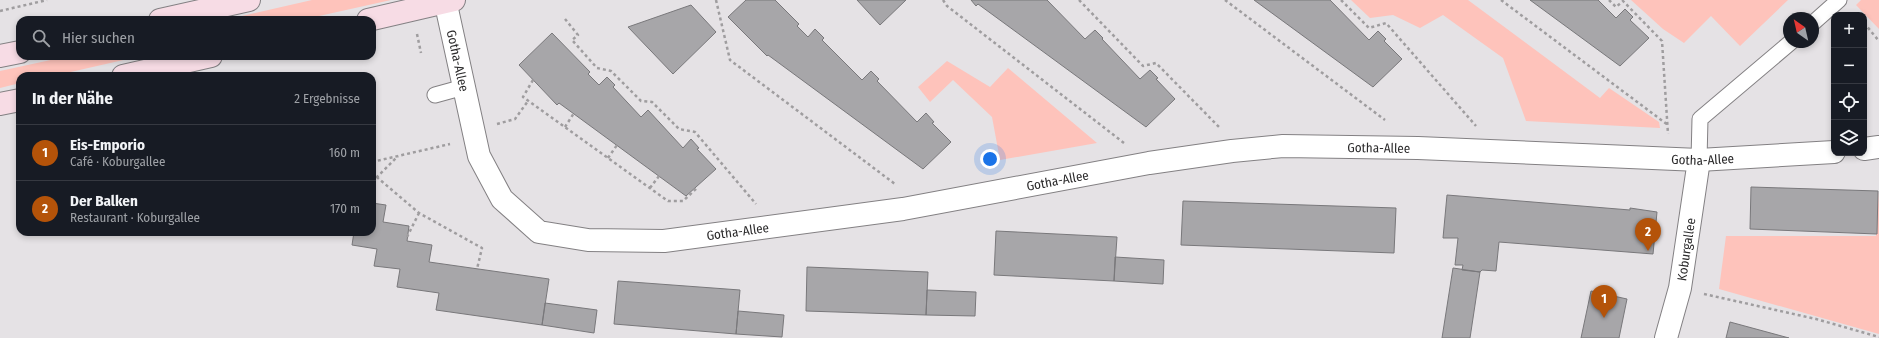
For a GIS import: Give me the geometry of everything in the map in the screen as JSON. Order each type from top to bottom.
[{"type":"main road","points":[[178,16],[249,0]]},
{"type":"main road","points":[[376,18],[448,1]]},
{"type":"main road","points":[[0,56],[16,53]]},
{"type":"main road","points":[[141,72],[193,60]]},
{"type":"main road","points":[[0,104],[16,101]]},
{"type":"street","name":"Gotha-Allee","points":[[448,1],[479,156],[502,199],[539,232],[588,240],[664,241],[903,209],[1149,163],[1232,151],[1283,146],[1425,148],[1698,160],[1831,152]]},
{"type":"street","points":[[1867,149],[1879,147]]},
{"type":"street","name":"Koburgallee","points":[[1666,338],[1680,288],[1698,160]]},
{"type":"lane","points":[[1819,18],[1839,0]]},
{"type":"lane","points":[[1698,160],[1700,119],[1784,48]]},
{"type":"lane","points":[[435,95],[464,87]]},
{"type":"path","points":[[0,11],[47,0]]},
{"type":"path","points":[[716,0],[730,60],[896,185]]},
{"type":"path","points":[[943,0],[947,6],[1124,143]]},
{"type":"path","points":[[1079,0],[1143,66],[1156,63],[1221,129]]},
{"type":"path","points":[[1225,0],[1385,120]]},
{"type":"path","points":[[1341,0],[1369,28],[1386,23],[1477,126]]},
{"type":"path","points":[[1501,0],[1668,125]]},
{"type":"path","points":[[1609,0],[1616,7],[1623,1],[1662,42],[1668,134]]},
{"type":"path","points":[[565,19],[578,35],[572,40],[597,68],[611,71],[641,101],[652,102],[679,129],[695,132],[758,206]]},
{"type":"path","points":[[1867,27],[1879,41]]},
{"type":"path","points":[[533,80],[523,97],[668,201],[683,201],[698,187]]},
{"type":"path","points":[[495,125],[515,118],[528,101]]},
{"type":"path","points":[[564,127],[574,114]]},
{"type":"path","points":[[376,161],[450,144]]},
{"type":"path","points":[[608,158],[617,145]]},
{"type":"path","points":[[398,155],[377,178],[419,213],[482,248],[477,269]]},
{"type":"path","points":[[650,188],[659,176]]},
{"type":"path","points":[[407,237],[419,213]]},
{"type":"path","points":[[1680,288],[1816,319],[1879,337]]},
{"type":"shaded area","points":[[312,0],[391,0],[319,16],[242,16]]},
{"type":"shaded area","points":[[1351,0],[1468,0],[1600,98],[1609,88],[1659,122],[1660,128],[1526,121],[1503,58],[1443,15],[1420,28],[1393,15],[1370,18]]},
{"type":"shaded area","points":[[1631,0],[1788,0],[1740,46],[1711,16],[1684,43],[1663,29]]},
{"type":"shaded area","points":[[1861,0],[1879,0],[1879,29],[1867,16],[1867,12],[1863,12],[1856,5]]},
{"type":"shaded area","points":[[51,60],[123,60],[71,72],[16,72],[16,84],[0,88],[0,71]]},
{"type":"shaded area","points":[[947,61],[990,87],[1008,68],[1097,143],[1000,160],[992,117],[953,80],[930,102],[918,87]]},
{"type":"shaded area","points":[[1879,191],[1879,334],[1719,289],[1726,236],[1876,236]]},
{"type":"building","points":[[746,0],[775,0],[799,24],[797,26],[808,37],[815,29],[824,38],[822,40],[862,80],[871,71],[879,79],[877,81],[917,122],[926,113],[934,122],[932,123],[951,142],[923,169],[768,55],[767,56],[728,17]]},
{"type":"building","points":[[857,0],[906,0],[880,25]]},
{"type":"building","points":[[971,0],[1047,0],[1085,39],[1095,30],[1140,79],[1150,70],[1158,78],[1156,79],[1175,99],[1146,127],[978,4],[976,6]]},
{"type":"building","points":[[1254,0],[1330,0],[1369,40],[1378,31],[1386,39],[1384,41],[1402,59],[1373,87]]},
{"type":"building","points":[[1530,0],[1598,0],[1616,18],[1625,9],[1633,17],[1630,20],[1649,38],[1620,66]]},
{"type":"building","points":[[691,5],[716,32],[673,74],[628,27]]},
{"type":"building","points":[[552,33],[590,72],[588,74],[599,85],[607,77],[615,85],[613,87],[641,117],[648,110],[683,148],[691,139],[699,148],[697,149],[716,169],[686,196],[559,103],[557,105],[519,65]]},
{"type":"building","points":[[1751,187],[1878,191],[1877,234],[1750,229]]},
{"type":"building","points":[[1447,195],[1630,210],[1630,208],[1657,212],[1653,254],[1499,242],[1496,271],[1482,270],[1480,272],[1462,270],[1463,265],[1455,265],[1458,238],[1443,238]]},
{"type":"building","points":[[1183,201],[1396,208],[1394,253],[1181,245]]},
{"type":"building","points":[[376,204],[386,205],[383,222],[409,226],[407,241],[432,245],[429,262],[549,279],[542,325],[436,310],[439,293],[397,287],[400,269],[374,266],[377,249],[352,245],[353,236],[376,236]]},
{"type":"building","points":[[996,231],[1117,237],[1114,281],[994,275]]},
{"type":"building","points":[[1115,257],[1164,260],[1163,284],[1114,281]]},
{"type":"building","points":[[807,267],[928,272],[926,315],[806,311]]},
{"type":"building","points":[[1453,268],[1480,272],[1470,338],[1442,338]]},
{"type":"building","points":[[618,281],[740,290],[736,334],[614,324]]},
{"type":"building","points":[[927,290],[976,292],[975,316],[926,315]]},
{"type":"building","points":[[1591,291],[1627,299],[1619,338],[1581,338]]},
{"type":"building","points":[[545,303],[597,310],[594,333],[542,325]]},
{"type":"building","points":[[738,311],[784,315],[782,337],[736,334]]},
{"type":"building","points":[[1730,322],[1789,338],[1726,338]]},
{"type":"place","name":"Der Balken","points":[[1648,251]]},
{"type":"place","name":"Eis-Emporio","points":[[1604,318]]}]
